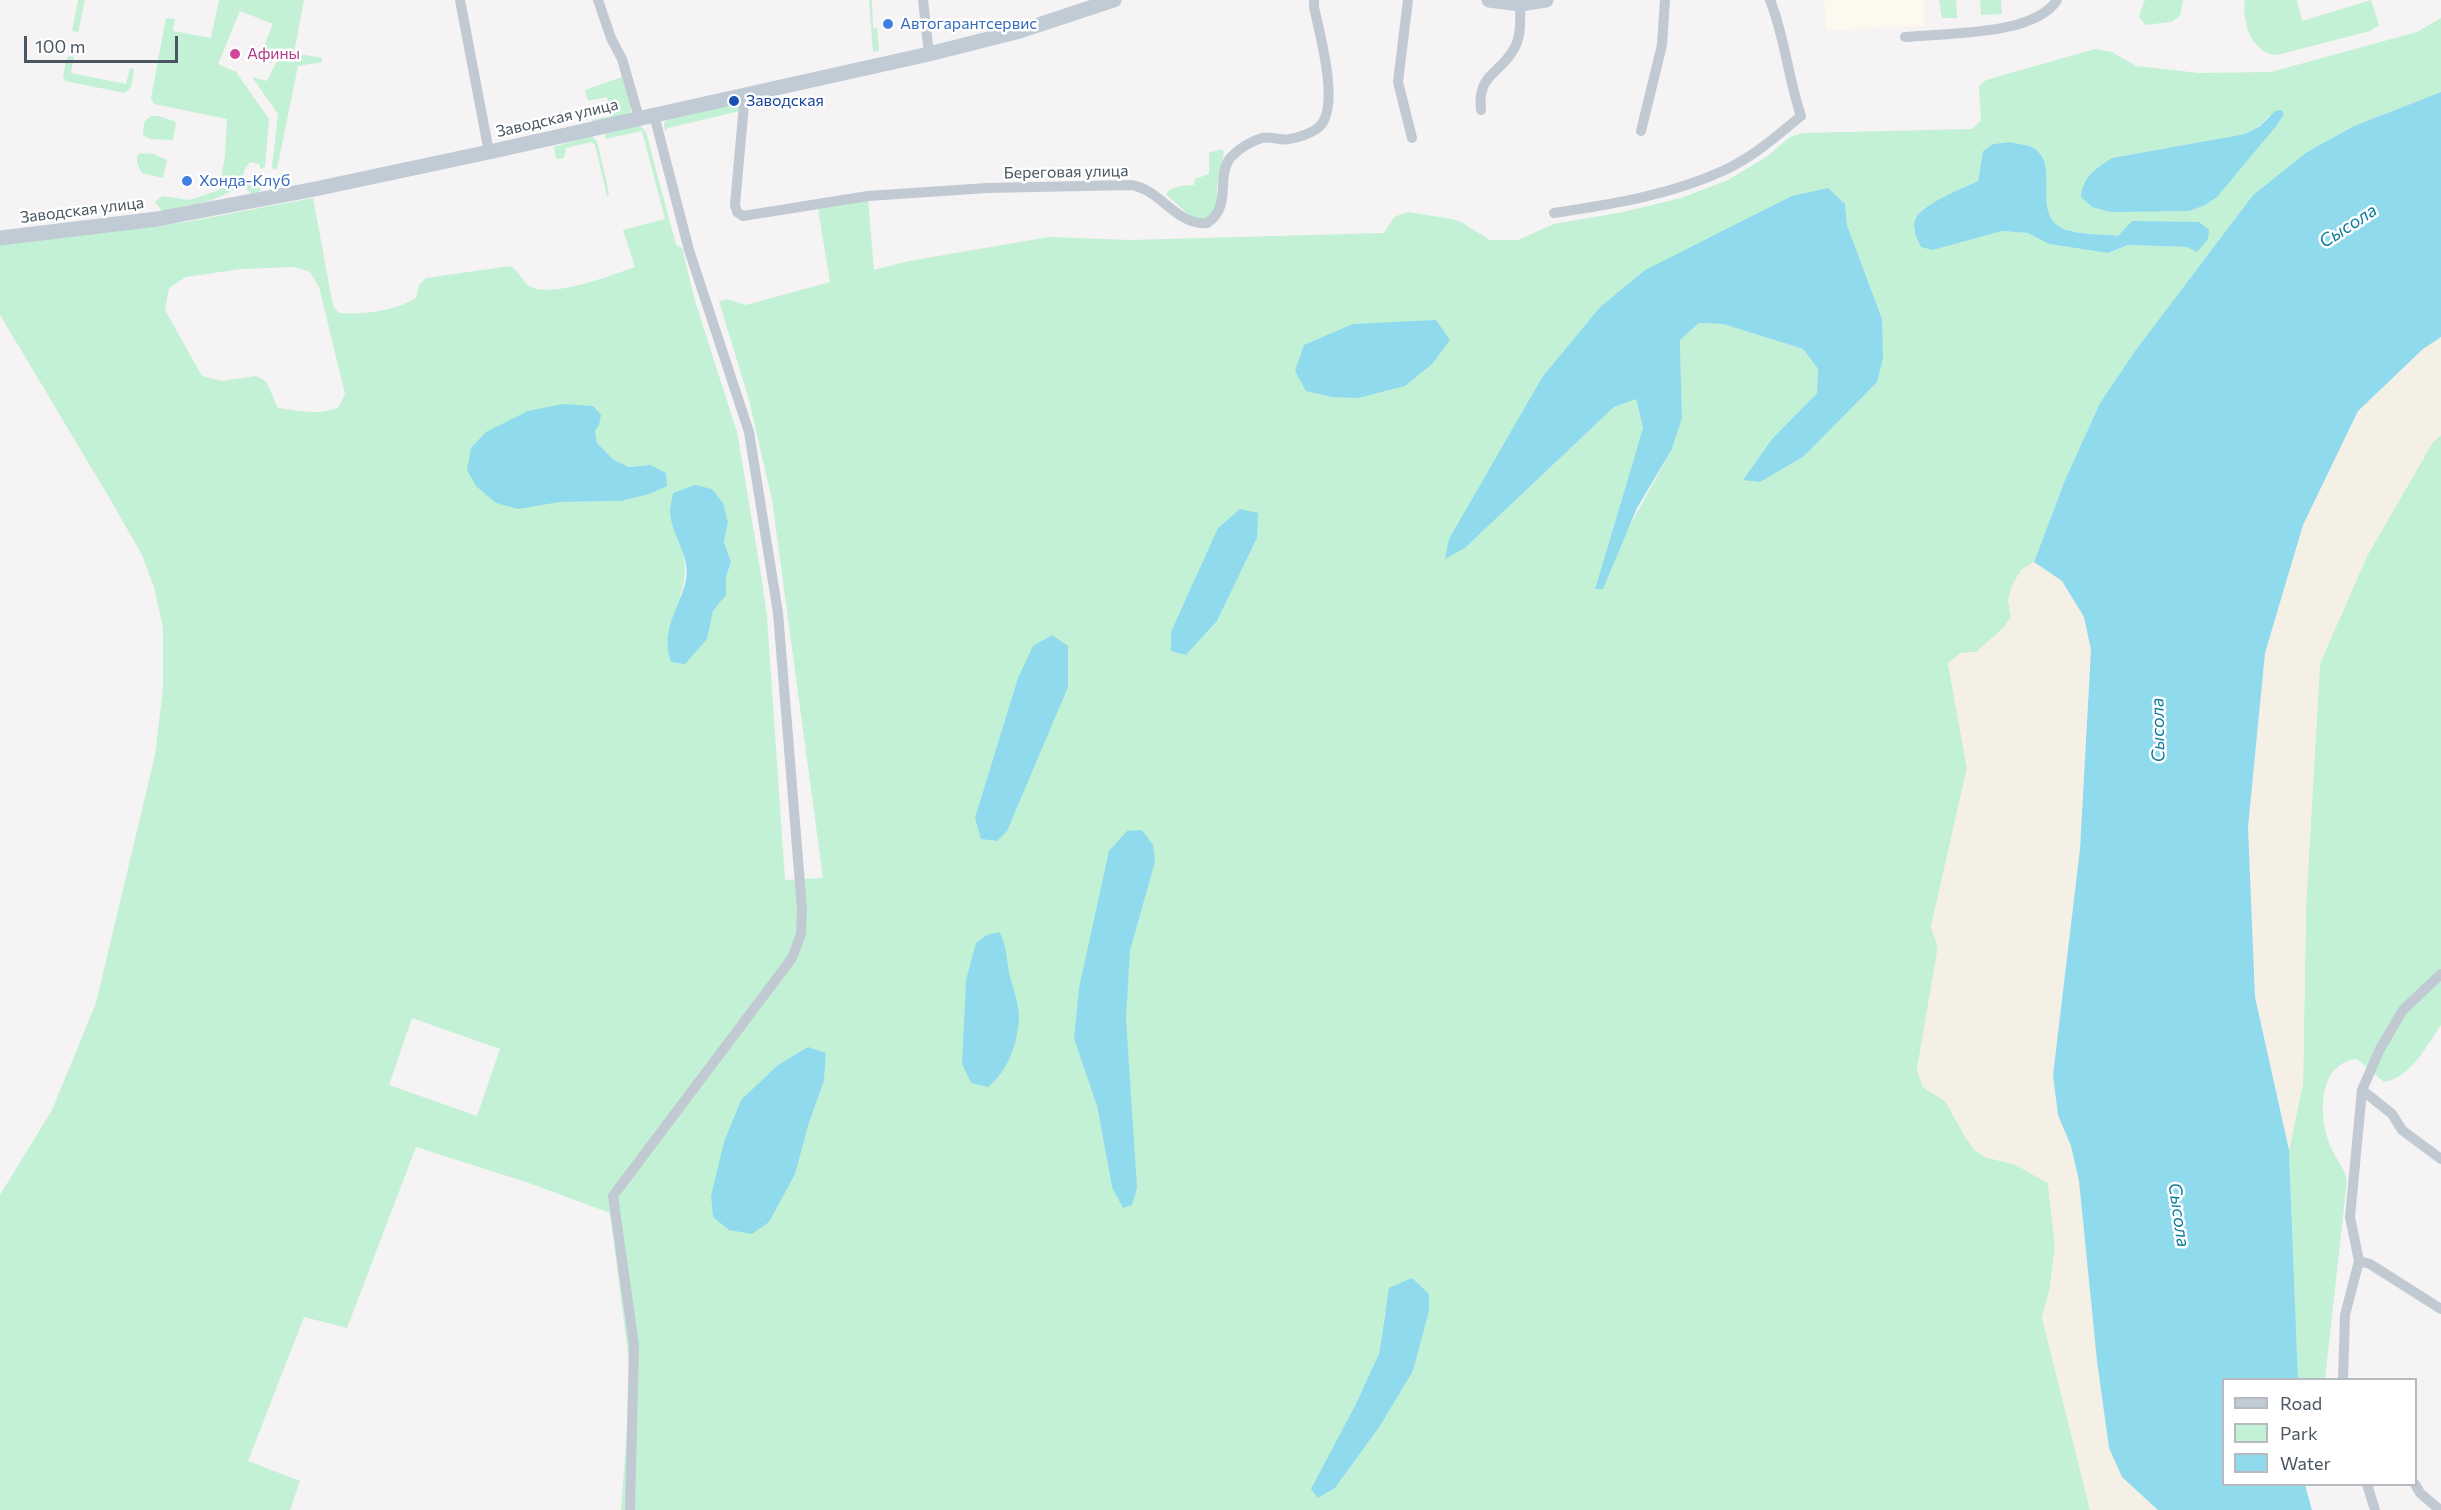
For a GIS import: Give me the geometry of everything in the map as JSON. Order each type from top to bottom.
[{"type":"street","points":[[460,0],[489,152]]},
{"type":"street","points":[[598,0],[611,38],[647,117],[749,432],[778,613],[802,909],[801,934],[792,958],[613,1196],[634,1345],[630,1510]]},
{"type":"street","points":[[923,0],[929,54]]},
{"type":"street","name":"Заводская улица","points":[[0,238],[157,219],[315,189],[489,152],[745,93],[929,54],[1020,31],[1114,0]]},
{"type":"street","name":"Береговая улица","points":[[745,93],[735,205],[737,212],[743,216],[868,196],[987,188],[1131,185],[1146,188],[1191,222],[1204,224],[1219,211],[1228,162],[1235,153],[1246,145],[1263,138],[1289,139],[1309,133],[1321,124],[1327,107],[1329,88],[1327,65],[1314,0]]},
{"type":"street","points":[[1408,0],[1398,82],[1412,138]]},
{"type":"street","points":[[1489,0],[1520,2],[1546,0]]},
{"type":"street","points":[[1641,131],[1662,45],[1665,0]]},
{"type":"street","points":[[1554,213],[1624,201],[1682,187],[1728,169],[1763,147],[1801,116],[1770,0]]},
{"type":"street","points":[[1905,37],[2015,27],[2046,14],[2057,0]]},
{"type":"street","points":[[1481,110],[1482,87],[1515,48],[1518,38],[1520,2]]},
{"type":"street","points":[[2343,1378],[2345,1315],[2359,1261],[2350,1216],[2362,1090],[2380,1049],[2403,1010],[2441,974]]},
{"type":"street","points":[[2362,1090],[2392,1113],[2402,1130],[2441,1159]]},
{"type":"street","points":[[2359,1261],[2370,1264],[2441,1309]]},
{"type":"street","points":[[2367,1486],[2375,1510]]},
{"type":"street","points":[[2416,1486],[2420,1493],[2440,1510]]},
{"type":"shaded area","points":[[1824,0],[1924,0],[1925,26],[1827,30]]},
{"type":"green space","points":[[78,0],[85,0],[78,33],[72,30]]},
{"type":"green space","points":[[219,0],[304,0],[294,53],[322,58],[322,62],[298,66],[277,169],[273,169],[278,114],[252,77],[267,81],[280,55],[268,49],[265,55],[261,53],[273,24],[240,11],[218,64],[236,72],[269,119],[265,167],[261,169],[259,164],[251,162],[237,186],[222,196],[162,211],[155,202],[162,196],[190,200],[219,190],[225,156],[227,119],[154,104],[151,98],[166,18],[175,19],[173,31],[211,38]]},
{"type":"green space","points":[[869,0],[872,0],[873,28],[877,28],[879,51],[873,52]]},
{"type":"green space","points":[[1939,0],[1956,0],[1957,18],[1942,18]]},
{"type":"green space","points":[[1980,0],[2001,0],[2002,14],[1981,15]]},
{"type":"green space","points":[[2145,0],[2183,0],[2180,16],[2171,22],[2145,25],[2139,16]]},
{"type":"green space","points":[[2245,0],[2297,0],[2302,21],[2371,0],[2379,25],[2370,31],[2277,55],[2261,49],[2250,35],[2245,17]]},
{"type":"green space","points":[[2441,18],[2441,92],[2354,126],[2307,152],[2253,195],[2135,351],[2100,403],[2065,480],[2034,562],[2021,570],[2008,600],[2011,617],[2000,632],[1977,652],[1961,653],[1948,663],[1967,768],[1931,927],[1938,947],[1917,1070],[1923,1087],[1945,1101],[1967,1140],[1985,1157],[2016,1165],[2048,1183],[2055,1247],[2050,1288],[2042,1318],[2090,1510],[621,1510],[631,1377],[610,1213],[529,1183],[416,1147],[347,1328],[304,1317],[248,1461],[300,1481],[290,1510],[0,1510],[0,1195],[52,1110],[96,1003],[155,755],[163,688],[163,628],[154,587],[142,555],[0,315],[0,244],[186,222],[313,198],[333,306],[339,313],[379,311],[399,306],[416,298],[419,285],[426,278],[510,266],[529,286],[552,290],[566,288],[635,267],[623,230],[665,219],[642,131],[605,139],[605,134],[609,131],[640,126],[646,132],[676,245],[682,248],[695,301],[737,432],[767,617],[785,880],[823,878],[772,500],[749,400],[719,301],[727,299],[746,305],[830,282],[818,209],[868,200],[874,270],[909,261],[1049,237],[1131,240],[1384,233],[1394,217],[1408,212],[1461,222],[1490,240],[1518,240],[1554,224],[1623,212],[1681,198],[1728,180],[1768,156],[1790,137],[1803,133],[1972,129],[1981,121],[1979,86],[1986,80],[2095,49],[2112,52],[2136,66],[2199,73],[2271,72],[2417,32]],"holes":[[[2283,114],[2277,125],[2082,185],[2112,158],[2245,134],[2269,116]],[[2010,142],[2027,145],[2041,154],[2045,163],[2047,208],[2051,218],[2058,226],[2106,236],[2208,239],[2187,247],[2128,245],[2108,253],[2049,244],[2029,233],[2002,231],[1933,250],[1914,232],[1915,218],[1924,208],[1978,181],[1983,151],[1993,144]],[[1845,204],[1847,225],[1882,319],[1743,480],[1772,439],[1817,393],[1818,369],[1803,349],[1723,324],[1699,323],[1680,340],[1682,418],[1672,449],[1595,589],[1643,428],[1636,398],[1614,407],[1465,548],[1543,376],[1600,307],[1645,270]],[[295,267],[310,272],[319,287],[345,394],[338,408],[316,412],[278,408],[266,381],[256,376],[222,381],[202,376],[165,310],[169,288],[186,277],[241,269]],[[601,415],[595,431],[597,443],[614,460],[629,467],[650,465],[621,501],[560,502]],[[670,513],[728,522],[724,542],[731,562],[726,577],[726,595],[713,611],[707,639],[680,596],[685,563]],[[1257,538],[1217,621],[1186,655]],[[1155,862],[1130,951],[1112,1187],[1097,1106],[1074,1039]],[[412,1018],[500,1049],[477,1116],[389,1085]],[[826,1053],[824,1081],[808,1126]],[[1429,1295],[1429,1311],[1413,1371],[1380,1426],[1335,1488],[1318,1498],[1379,1354],[1385,1311]]]},
{"type":"green space","points":[[69,56],[74,57],[71,73],[126,84],[130,68],[134,69],[131,87],[125,93],[65,81],[63,76]]},
{"type":"green space","points":[[622,77],[631,106],[630,114],[593,124],[592,120],[611,116],[607,97],[588,101],[585,90]]},
{"type":"green space","points":[[736,103],[740,111],[668,128],[665,131],[664,123],[667,119]]},
{"type":"green space","points":[[151,116],[159,116],[176,122],[173,140],[150,139],[143,135],[144,122]]},
{"type":"green space","points":[[591,136],[597,141],[609,193],[607,196],[595,145],[591,142],[566,148],[564,158],[556,159],[554,147],[550,148]]},
{"type":"green space","points":[[1221,149],[1224,152],[1217,188],[1217,207],[1204,220],[1190,216],[1166,194],[1175,187],[1194,185],[1195,179],[1209,174],[1209,153]]},
{"type":"green space","points":[[140,153],[153,154],[167,160],[163,178],[142,173],[137,163],[137,156]]},
{"type":"green space","points":[[251,180],[257,180],[261,187],[257,194],[251,194],[247,190],[247,184]]},
{"type":"green space","points":[[2441,435],[2441,1025],[2417,1060],[2403,1074],[2394,1079],[2384,1082],[2357,1059],[2344,1063],[2334,1070],[2328,1081],[2324,1094],[2324,1122],[2331,1147],[2347,1180],[2325,1378],[2298,1378],[2289,1150],[2303,1083],[2306,906],[2320,663],[2367,556],[2433,442]]},
{"type":"sand","points":[[2441,337],[2441,435],[2433,442],[2367,556],[2320,663],[2306,905],[2303,1083],[2289,1150],[2255,997],[2248,827],[2265,653],[2303,525],[2358,411],[2423,349]]},
{"type":"sand","points":[[2034,562],[2062,581],[2084,617],[2091,650],[2080,849],[2053,1075],[2058,1115],[2071,1146],[2079,1181],[2097,1361],[2109,1448],[2158,1510],[2090,1510],[2042,1318],[2050,1288],[2055,1247],[2048,1183],[2016,1165],[1985,1157],[1973,1149],[1945,1101],[1923,1087],[1917,1070],[1938,947],[1931,927],[1967,768],[1948,663],[1961,653],[1977,652],[2003,628],[2011,617],[2009,599],[2012,585],[2020,573]]},
{"type":"water","name":"Сысола","points":[[2441,92],[2441,337],[2423,349],[2358,411],[2303,525],[2265,653],[2248,827],[2255,997],[2289,1150],[2298,1378],[2222,1378],[2222,1486],[2305,1486],[2312,1510],[2158,1510],[2122,1477],[2109,1448],[2097,1361],[2079,1181],[2071,1146],[2058,1115],[2053,1075],[2080,849],[2091,650],[2084,617],[2062,581],[2034,562],[2065,480],[2100,403],[2135,351],[2253,195],[2307,152],[2354,126]]},
{"type":"water","points":[[2281,110],[2284,114],[2277,125],[2217,197],[2205,205],[2189,211],[2110,212],[2092,207],[2081,197],[2087,179],[2112,158],[2245,134],[2260,126],[2275,111]]},
{"type":"water","points":[[2010,142],[2032,147],[2041,155],[2047,177],[2049,214],[2055,223],[2067,230],[2118,236],[2132,221],[2199,222],[2209,230],[2208,239],[2197,252],[2187,247],[2128,245],[2108,253],[2049,244],[2028,233],[2002,231],[1933,250],[1921,247],[1914,227],[1918,214],[1953,192],[1978,181],[1983,151],[1993,144]]},
{"type":"water","points":[[1828,188],[1845,204],[1847,225],[1882,319],[1883,358],[1877,382],[1804,456],[1760,482],[1743,480],[1772,439],[1817,393],[1818,369],[1803,349],[1723,324],[1699,323],[1680,340],[1682,418],[1672,449],[1637,508],[1603,589],[1595,589],[1643,428],[1636,399],[1614,407],[1465,548],[1445,559],[1449,539],[1543,376],[1600,307],[1645,270],[1792,196]]},
{"type":"water","points":[[1436,320],[1450,340],[1432,364],[1405,386],[1358,398],[1332,397],[1306,391],[1295,371],[1304,345],[1353,324]]},
{"type":"water","points":[[563,404],[593,406],[601,415],[595,431],[597,443],[614,460],[629,467],[650,465],[666,473],[667,486],[649,494],[621,501],[560,502],[518,509],[496,503],[476,486],[467,470],[471,448],[486,432],[528,411]]},
{"type":"water","points":[[695,485],[712,489],[723,503],[728,522],[724,542],[731,562],[726,577],[726,595],[713,611],[707,639],[685,664],[671,662],[668,650],[669,629],[683,591],[687,571],[671,521],[670,510],[673,493]]},
{"type":"water","points":[[1240,509],[1258,513],[1257,538],[1217,621],[1186,655],[1171,651],[1171,632],[1218,528]]},
{"type":"water","points":[[1052,635],[1068,646],[1068,687],[1007,831],[997,841],[981,839],[975,818],[1018,678],[1033,646]]},
{"type":"water","points":[[1142,830],[1153,845],[1155,862],[1130,951],[1126,1019],[1137,1188],[1132,1205],[1123,1208],[1112,1187],[1097,1106],[1074,1039],[1079,988],[1109,851],[1127,831]]},
{"type":"water","points":[[999,932],[1005,946],[1019,1017],[1017,1037],[1011,1056],[1001,1073],[988,1087],[971,1083],[962,1064],[966,980],[976,943],[987,935]]},
{"type":"water","points":[[808,1047],[826,1053],[824,1081],[808,1126],[795,1174],[769,1222],[752,1234],[729,1230],[713,1217],[711,1196],[724,1142],[741,1100],[778,1065]]},
{"type":"water","points":[[1412,1278],[1429,1294],[1429,1311],[1413,1371],[1380,1426],[1335,1488],[1318,1498],[1311,1489],[1356,1404],[1379,1354],[1389,1288]]},
{"type":"place","name":"Автогарантсервис","points":[[888,24]]},
{"type":"place","name":"Афины","points":[[235,54]]},
{"type":"place","name":"Заводская","points":[[734,101]]},
{"type":"place","name":"Хонда-Клуб","points":[[187,181]]}]
